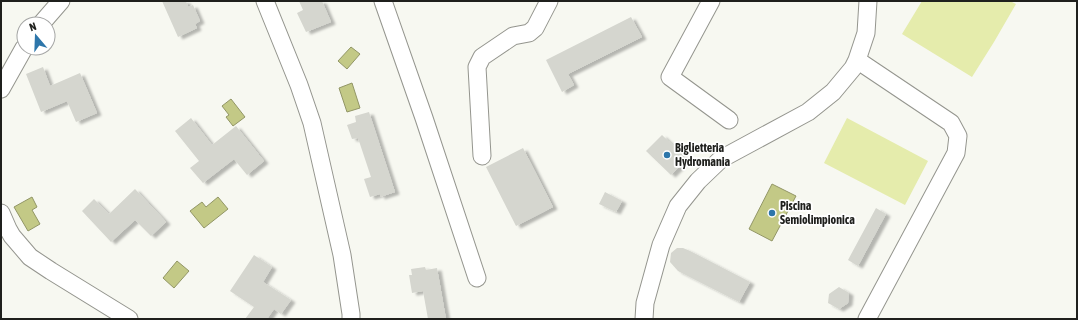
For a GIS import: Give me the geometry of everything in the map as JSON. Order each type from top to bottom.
[{"type":"street","points":[[48,16],[60,1]]},
{"type":"street","points":[[265,1],[299,84],[312,123],[342,255],[351,319]]},
{"type":"street","points":[[383,1],[424,118],[477,278]]},
{"type":"street","points":[[482,156],[477,67],[482,57],[507,40],[513,36],[529,33],[535,28],[549,1]]},
{"type":"street","points":[[711,1],[670,77],[729,120]]},
{"type":"street","points":[[644,319],[645,303],[661,245],[678,206],[698,181],[722,159],[808,112],[833,92],[853,68],[857,60],[866,33],[868,1]]},
{"type":"street","points":[[1,89],[20,56]]},
{"type":"street","points":[[857,60],[951,123],[958,136],[956,153],[867,319]]},
{"type":"street","points":[[1,213],[12,236],[30,257],[129,319]]},
{"type":"shaded area","points":[[922,1],[1010,1],[1016,4],[972,77],[902,34]]},
{"type":"shaded area","points":[[351,47],[360,54],[347,69],[338,61]]},
{"type":"shaded area","points":[[352,83],[360,108],[347,112],[339,88]]},
{"type":"shaded area","points":[[231,99],[245,117],[233,126],[226,117],[229,115],[222,106]]},
{"type":"shaded area","points":[[847,118],[928,161],[905,205],[824,163]]},
{"type":"shaded area","name":"Piscina Semiolimpionica","points":[[772,184],[796,196],[772,241],[749,229]]},
{"type":"shaded area","points":[[32,197],[37,207],[32,210],[40,224],[28,231],[14,207]]},
{"type":"shaded area","points":[[218,197],[228,209],[204,228],[190,211],[202,202],[206,207]]},
{"type":"shaded area","points":[[177,261],[189,271],[174,288],[163,278]]},
{"type":"building","points":[[162,1],[186,1],[188,7],[193,5],[200,21],[195,24],[197,28],[178,37]]},
{"type":"building","points":[[299,1],[322,1],[331,22],[306,32],[297,13],[303,10]]},
{"type":"building","points":[[631,17],[642,37],[568,74],[574,85],[562,92],[546,60]]},
{"type":"building","points":[[43,67],[50,86],[80,73],[97,113],[76,122],[67,101],[41,112],[26,74]]},
{"type":"building","points":[[369,112],[395,192],[380,197],[380,194],[370,197],[364,179],[371,177],[358,138],[352,139],[347,125],[356,122],[355,116]]},
{"type":"building","points":[[191,118],[212,145],[236,126],[264,161],[247,175],[234,159],[203,183],[190,168],[199,161],[175,131]]},
{"type":"building","name":"Biglietteria Hydromania","points":[[662,135],[687,159],[671,175],[646,151]]},
{"type":"building","points":[[523,148],[553,207],[516,226],[486,167]]},
{"type":"building","points":[[135,189],[166,222],[151,236],[135,220],[111,242],[82,211],[94,199],[109,214]]},
{"type":"building","points":[[605,192],[622,201],[616,212],[599,204]]},
{"type":"building","points":[[876,208],[886,214],[858,266],[848,260]]},
{"type":"building","points":[[677,248],[683,248],[690,251],[750,282],[739,302],[678,271],[670,262],[671,253]]},
{"type":"building","points":[[254,255],[272,267],[263,282],[291,300],[281,314],[274,309],[267,319],[245,319],[254,307],[230,291]]},
{"type":"building","points":[[425,267],[426,270],[437,268],[446,319],[428,319],[423,291],[412,293],[409,275],[412,275],[411,269]]},
{"type":"building","points":[[839,287],[849,293],[848,303],[839,309],[828,303],[829,294]]},
{"type":"place","name":"Biglietteria Hydromania","points":[[667,155]]},
{"type":"place","name":"Piscina Semiolimpionica","points":[[772,213]]}]
